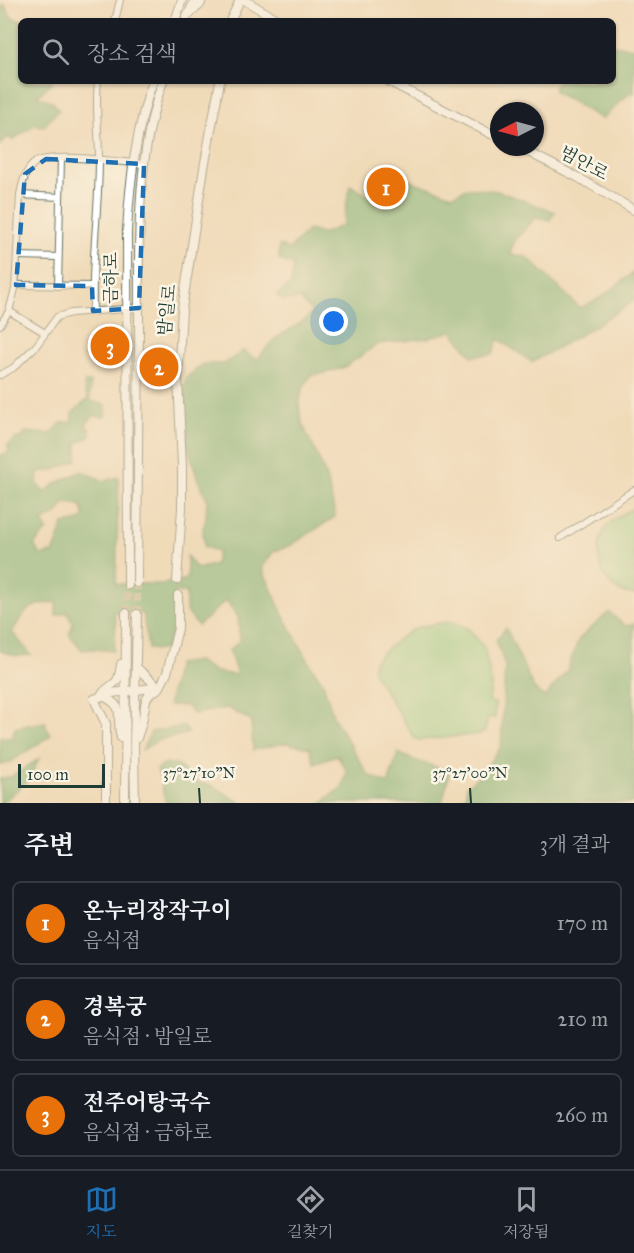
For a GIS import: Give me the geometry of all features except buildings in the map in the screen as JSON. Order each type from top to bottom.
[{"type":"main road","points":[[176,18],[182,0]]},
{"type":"main road","points":[[186,18],[195,0]]},
{"type":"main road","points":[[187,18],[202,0]]},
{"type":"main road","points":[[232,18],[242,0],[275,18]]},
{"type":"main road","name":"금하로","points":[[128,585],[127,231],[137,139],[152,84]]},
{"type":"main road","name":"금하로","points":[[137,583],[139,226],[144,164],[155,107],[162,84]]},
{"type":"main road","name":"밤일로","points":[[177,580],[182,508],[178,379],[182,309],[219,84]]},
{"type":"main road","points":[[394,84],[490,133]]},
{"type":"main road","name":"범안로","points":[[536,156],[634,210]]},
{"type":"main road","points":[[129,749],[142,723],[146,700],[162,685],[167,673],[178,628],[178,595]]},
{"type":"main road","points":[[126,613],[125,692],[135,803]]},
{"type":"main road","points":[[125,803],[135,691],[137,614]]},
{"type":"main road","points":[[101,695],[119,679],[126,641]]},
{"type":"main road","points":[[136,667],[159,688]]},
{"type":"main road","points":[[106,803],[106,724],[94,699],[112,693],[159,688]]},
{"type":"main road","points":[[101,695],[113,701],[118,707],[119,731],[129,749]]},
{"type":"street","points":[[116,18],[120,0]]},
{"type":"street","points":[[93,311],[92,286],[99,159],[96,101],[98,84]]},
{"type":"street","points":[[0,325],[9,311],[16,285],[21,185],[30,167],[46,159],[99,159],[144,164]]},
{"type":"street","points":[[58,286],[61,159]]},
{"type":"street","points":[[20,195],[60,197]]},
{"type":"street","points":[[18,256],[58,257]]},
{"type":"street","points":[[16,285],[92,286]]},
{"type":"street","points":[[0,375],[13,368],[36,346],[57,317],[71,313],[139,308]]},
{"type":"street","points":[[9,311],[45,333]]},
{"type":"street","points":[[560,538],[634,490]]},
{"type":"highlighted area","points":[[46,159],[144,164],[139,308],[93,311],[92,286],[16,285],[25,174]]},
{"type":"green space","points":[[5,5],[12,18],[18,20],[18,84],[50,84],[38,96],[53,102],[59,110],[44,126],[34,125],[13,140],[8,137],[0,145],[0,8]]},
{"type":"green space","points":[[616,45],[634,48],[634,93],[632,91],[602,119],[553,91],[556,84],[616,84]]},
{"type":"green space","points":[[408,180],[453,195],[467,188],[498,191],[555,212],[550,220],[536,217],[514,242],[510,254],[527,257],[580,308],[602,297],[634,272],[634,301],[532,362],[498,339],[493,354],[472,356],[452,331],[428,338],[378,344],[345,367],[311,375],[303,387],[300,399],[302,421],[327,479],[335,517],[291,545],[273,552],[262,568],[283,615],[323,683],[334,718],[368,775],[388,784],[398,753],[450,771],[442,803],[321,803],[342,787],[347,771],[337,755],[314,763],[310,748],[285,743],[253,750],[251,721],[228,708],[192,714],[187,706],[168,705],[177,664],[198,661],[215,672],[237,675],[229,650],[240,641],[238,617],[226,600],[198,626],[186,611],[186,592],[174,593],[173,628],[166,649],[159,650],[148,649],[143,613],[114,612],[116,624],[114,651],[82,650],[69,634],[73,624],[67,612],[56,616],[56,602],[39,604],[25,613],[12,632],[31,655],[16,656],[0,651],[0,456],[10,451],[7,446],[16,438],[20,439],[26,432],[51,434],[61,423],[72,422],[72,413],[88,399],[84,383],[90,382],[90,401],[106,405],[105,417],[93,416],[85,425],[90,429],[90,437],[77,443],[77,460],[54,470],[38,472],[37,483],[44,493],[57,483],[82,471],[104,481],[119,477],[116,584],[161,584],[187,579],[187,556],[197,569],[215,564],[218,551],[204,547],[203,528],[206,520],[207,498],[198,480],[184,434],[182,392],[187,377],[203,364],[224,364],[243,351],[257,360],[273,340],[304,321],[312,312],[300,299],[284,301],[276,295],[291,285],[293,265],[279,260],[279,245],[289,250],[308,230],[323,234],[343,225],[350,185],[367,195],[381,208],[400,202]],"holes":[[[65,503],[81,505],[85,517],[77,522],[63,524],[53,553],[40,555],[34,545],[47,530],[43,521],[57,514]]]},
{"type":"green space","points":[[634,508],[634,596],[612,586],[600,566],[599,555],[603,532],[610,523]]},
{"type":"green space","points":[[609,612],[625,626],[634,623],[634,803],[464,803],[467,786],[480,775],[501,747],[505,666],[496,640],[506,628],[534,689],[545,697],[567,671],[579,639]]},
{"type":"green space","points":[[453,622],[469,629],[484,647],[491,685],[489,702],[495,703],[495,718],[488,718],[485,731],[480,734],[415,739],[376,677],[373,664],[386,650],[412,630]]},
{"type":"green space","points":[[46,722],[45,726],[51,735],[9,763],[0,765],[0,737],[12,738],[15,728]]},
{"type":"green space","points":[[184,726],[188,733],[158,740],[142,750],[151,732]]},
{"type":"green space","points":[[39,759],[28,780],[0,803],[0,778],[11,777]]},
{"type":"green space","points":[[167,763],[178,765],[197,782],[213,786],[241,803],[166,803],[157,769]]},
{"type":"tunnel","points":[[137,583],[137,614]]},
{"type":"tunnel","points":[[126,613],[128,585]]},
{"type":"place","name":"온누리장작구이","points":[[386,187]]},
{"type":"place","name":"전주어탕국수","points":[[110,346]]},
{"type":"place","name":"경복궁","points":[[159,367]]}]
